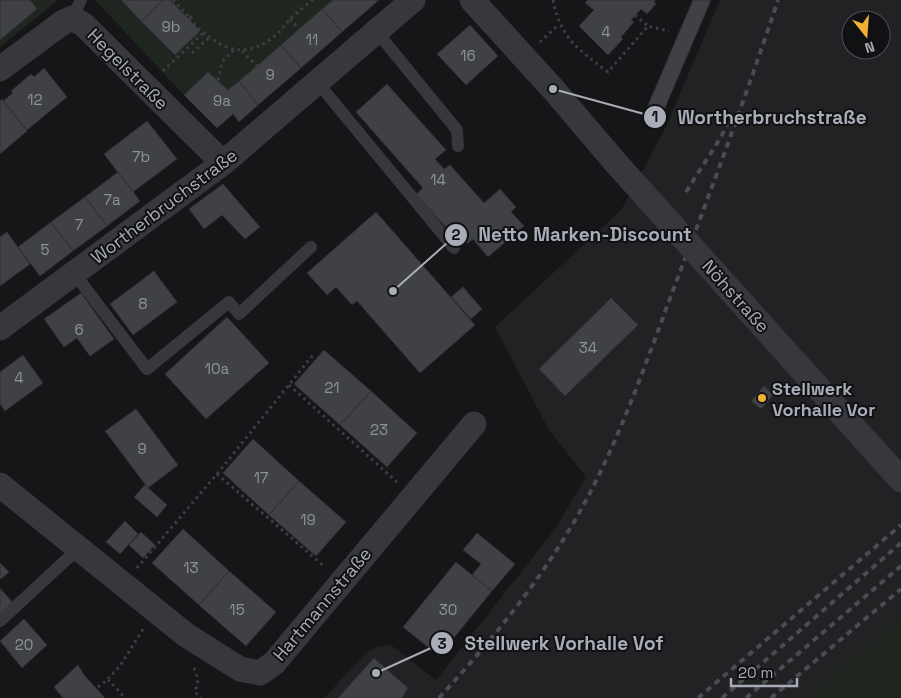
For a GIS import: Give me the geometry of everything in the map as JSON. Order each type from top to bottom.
[{"type":"street","name":"Wortherbruchstraße","points":[[0,328],[223,163],[413,0]]},
{"type":"street","name":"Nöhstraße","points":[[472,0],[901,480]]},
{"type":"street","name":"Hegelstraße","points":[[0,69],[62,23],[77,9],[84,25],[223,163]]},
{"type":"street","name":"Hartmannstraße","points":[[0,486],[186,635],[240,669],[260,673],[274,663],[474,424]]},
{"type":"lane","points":[[377,32],[457,130],[458,146]]},
{"type":"lane","points":[[318,83],[454,248]]},
{"type":"lane","points":[[74,273],[147,369],[229,302],[239,314],[311,247]]},
{"type":"lane","points":[[0,621],[78,549]]},
{"type":"path","points":[[173,0],[209,38],[234,50],[242,51],[261,46],[277,34],[290,19],[313,0]]},
{"type":"path","points":[[553,0],[558,25],[578,49],[608,72],[648,26]]},
{"type":"path","points":[[190,18],[195,14]]},
{"type":"path","points":[[635,15],[648,26],[668,31]]},
{"type":"path","points":[[290,19],[299,29]]},
{"type":"path","points":[[146,86],[203,33]]},
{"type":"path","points":[[192,53],[209,38]]},
{"type":"path","points":[[218,80],[222,62],[234,50]]},
{"type":"path","points":[[242,51],[256,66]]},
{"type":"path","points":[[122,585],[218,474],[313,355]]},
{"type":"path","points":[[289,385],[412,496]]},
{"type":"path","points":[[218,474],[341,581]]},
{"type":"path","points":[[98,687],[120,666],[135,640],[157,612]]},
{"type":"path","points":[[192,664],[198,680],[195,692],[201,698]]},
{"type":"path","points":[[108,679],[125,698]]},
{"type":"shaded area","points":[[0,0],[58,0],[0,47]]},
{"type":"shaded area","points":[[95,0],[333,0],[228,90],[208,72],[184,95]]},
{"type":"shaded area","points":[[720,0],[901,0],[901,619],[805,698],[324,698],[366,653],[378,646],[391,645],[436,680],[555,529],[586,477],[549,430],[495,327],[621,210],[666,127]]},
{"type":"shaded area","points":[[901,619],[901,698],[805,698]]},
{"type":"building","points":[[0,0],[30,0],[37,9],[0,40]]},
{"type":"building","points":[[121,0],[163,0],[141,21]]},
{"type":"building","points":[[163,0],[170,0],[200,31],[175,55],[141,21]]},
{"type":"building","points":[[333,0],[379,0],[342,32],[322,9]]},
{"type":"building","points":[[588,0],[655,0],[656,4],[647,14],[641,9],[631,20],[634,22],[621,37],[623,39],[608,55],[579,26],[594,10],[585,3]]},
{"type":"building","points":[[693,0],[711,0],[658,124],[643,117]]},
{"type":"building","points":[[322,9],[342,32],[301,68],[281,45]]},
{"type":"building","points":[[470,25],[498,56],[466,85],[437,54]]},
{"type":"building","points":[[281,45],[301,68],[258,105],[239,81]]},
{"type":"building","points":[[44,68],[67,97],[27,130],[3,101],[13,93],[11,91],[31,74],[34,77]]},
{"type":"building","points":[[208,72],[228,90],[239,81],[258,105],[239,122],[233,114],[217,128],[184,95]]},
{"type":"building","points":[[387,84],[446,150],[435,159],[444,169],[450,165],[484,203],[500,189],[516,207],[511,212],[524,226],[488,257],[473,239],[467,244],[457,232],[453,235],[416,194],[423,188],[356,112]]},
{"type":"building","points":[[2,99],[27,131],[0,154],[0,101]]},
{"type":"building","points":[[147,121],[177,159],[133,192],[104,154]]},
{"type":"building","points":[[118,172],[140,201],[107,226],[85,197]]},
{"type":"building","points":[[223,184],[260,227],[245,239],[222,215],[204,229],[189,209]]},
{"type":"building","points":[[85,197],[107,226],[73,251],[51,222]]},
{"type":"building","points":[[376,212],[475,325],[420,373],[357,301],[352,305],[336,287],[327,295],[307,273]]},
{"type":"building","points":[[51,222],[73,251],[40,276],[18,247]]},
{"type":"building","points":[[7,232],[30,264],[0,286],[0,237]]},
{"type":"building","points":[[154,271],[177,302],[133,335],[110,304]]},
{"type":"building","points":[[463,287],[482,309],[471,319],[451,297]]},
{"type":"building","points":[[81,293],[114,339],[90,356],[77,338],[64,347],[44,319]]},
{"type":"building","points":[[611,298],[638,325],[565,396],[539,369]]},
{"type":"building","points":[[227,317],[269,363],[206,419],[165,374]]},
{"type":"building","points":[[324,350],[371,391],[340,425],[294,384]]},
{"type":"building","points":[[23,355],[43,383],[5,411],[0,404],[0,372]]},
{"type":"building","name":"Stellwerk Vorhalle Vor","points":[[764,386],[773,395],[761,409],[751,401]]},
{"type":"building","points":[[371,391],[417,433],[387,467],[340,425]]},
{"type":"building","points":[[136,409],[178,465],[148,488],[105,431]]},
{"type":"building","points":[[253,439],[299,481],[269,515],[223,473]]},
{"type":"building","points":[[299,481],[346,522],[316,556],[269,515]]},
{"type":"building","points":[[145,485],[167,505],[157,517],[134,497]]},
{"type":"building","points":[[125,521],[138,534],[120,554],[106,542]]},
{"type":"building","points":[[183,529],[229,571],[199,605],[152,563]]},
{"type":"building","points":[[141,532],[155,545],[143,558],[129,545]]},
{"type":"building","points":[[477,533],[515,564],[492,591],[472,575],[481,564],[463,550]]},
{"type":"building","points":[[456,562],[492,591],[439,656],[403,627]]},
{"type":"building","points":[[0,563],[9,572],[1,579],[0,578]]},
{"type":"building","points":[[229,571],[276,612],[246,646],[199,605]]},
{"type":"building","points":[[0,588],[13,603],[0,614]]},
{"type":"building","points":[[24,619],[47,645],[22,668],[0,641]]},
{"type":"building","points":[[374,658],[408,688],[402,698],[338,698]]},
{"type":"building","points":[[78,665],[84,675],[105,698],[63,698],[54,687]]},
{"type":"railway","points":[[439,698],[479,653],[535,582],[568,532],[597,479],[644,369],[728,143],[778,0]]},
{"type":"railway","points":[[686,192],[721,137],[730,118]]},
{"type":"railway","points":[[698,698],[901,525]]},
{"type":"railway","points":[[722,698],[901,543]]},
{"type":"railway","points":[[746,698],[901,566]]},
{"type":"railway","points":[[771,698],[901,589]]},
{"type":"place","name":"Wortherbruchstraße","points":[[553,89]]},
{"type":"place","name":"Netto Marken-Discount","points":[[393,291]]},
{"type":"place","name":"Stellwerk Vorhalle Vor","points":[[762,398]]},
{"type":"place","name":"Stellwerk Vorhalle Vof","points":[[376,673]]}]
